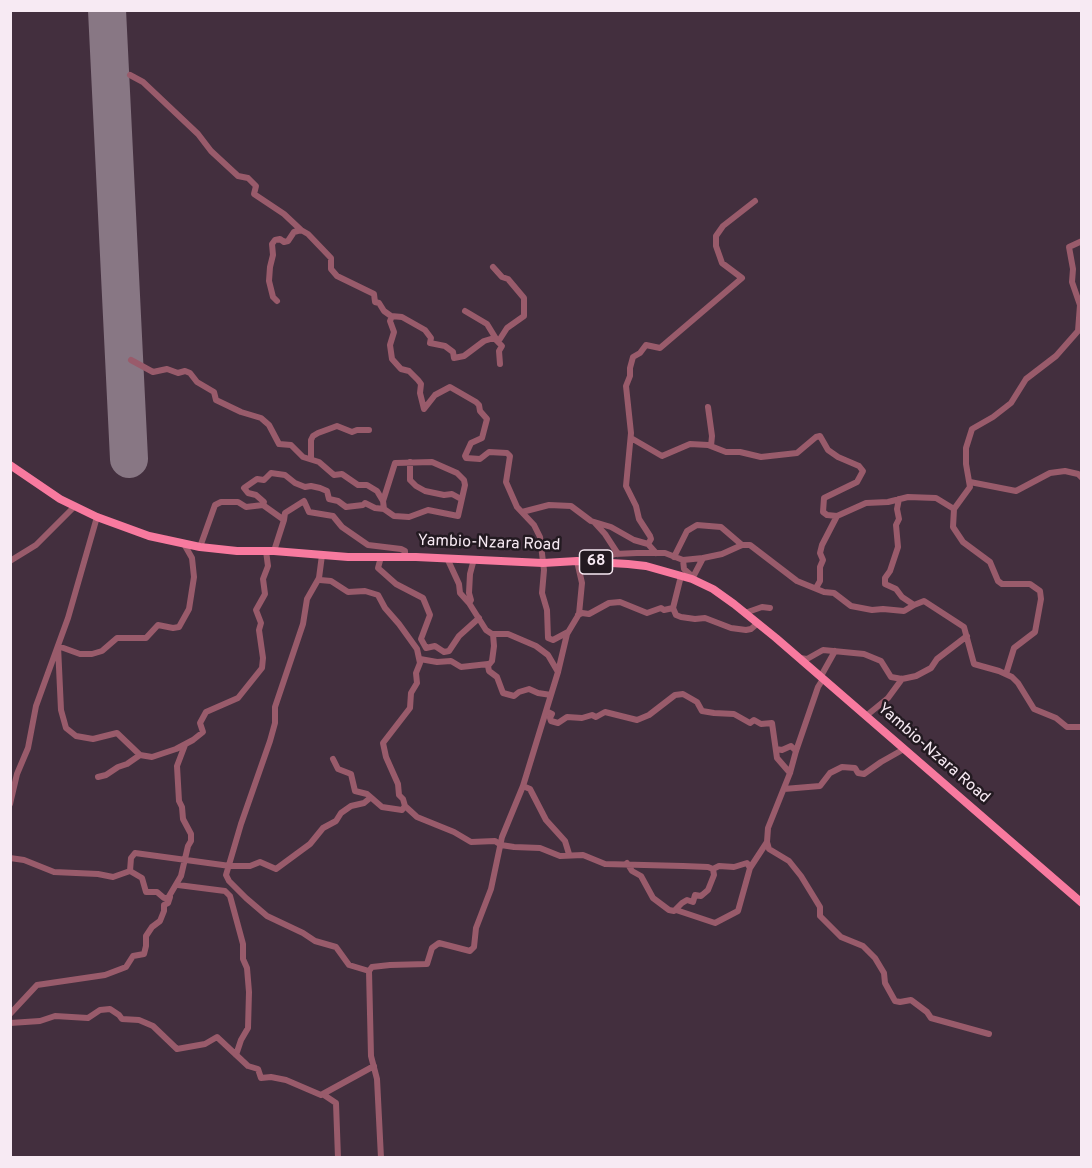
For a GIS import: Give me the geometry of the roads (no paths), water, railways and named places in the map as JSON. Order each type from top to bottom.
[{"type":"main road","name":"Yambio-Nzara Road","points":[[10,465],[46,491],[97,517],[140,533],[200,547],[322,555],[543,563],[604,562],[621,557],[635,565],[693,578],[713,589],[758,623],[1082,903]]},
{"type":"street","points":[[130,75],[143,82],[198,134],[210,151],[238,176],[248,178],[256,186],[254,194],[308,234],[331,258],[331,269],[337,276],[374,294],[375,302],[379,303],[384,311],[392,316],[402,317],[425,330],[431,338],[430,343],[446,346],[453,352],[454,358],[464,356],[484,341],[494,338],[502,346],[500,364]]},
{"type":"street","points":[[648,544],[650,536],[639,519],[636,506],[626,486],[631,438],[627,386],[633,357],[640,354],[646,345],[660,348],[742,278],[722,263],[716,246],[716,236],[723,226],[755,201]]},
{"type":"street","points":[[277,301],[273,297],[269,281],[273,255],[272,244],[275,240],[280,239],[288,241],[294,232],[301,230]]},
{"type":"street","points":[[1006,674],[1014,648],[1035,632],[1041,594],[1035,586],[1030,584],[1002,584],[998,581],[990,562],[963,542],[953,527],[954,509],[970,487],[966,448],[972,429],[1011,404],[1026,379],[1056,356],[1078,331],[1080,305],[1072,282],[1073,268],[1069,247],[1082,241]]},
{"type":"street","points":[[493,267],[502,277],[508,279],[524,298],[525,305],[524,316],[507,328],[498,342]]},
{"type":"street","points":[[465,311],[487,324],[498,342]]},
{"type":"street","points":[[392,316],[390,321],[394,332],[390,345],[392,358],[401,369],[409,371],[421,384],[420,393],[424,409],[435,395],[450,387],[480,405],[479,409],[488,419],[482,438],[471,443],[466,458],[475,460],[489,452],[507,453],[510,456],[506,482],[517,507],[534,525],[540,537],[543,563],[542,593],[547,610],[548,638],[553,640],[568,632]]},
{"type":"street","points":[[131,360],[153,372],[167,369],[178,374],[185,371],[190,373],[197,382],[214,392],[216,400],[241,412],[261,417],[263,422],[269,425],[279,444],[291,446],[303,457],[321,464],[334,475],[342,474],[358,485],[370,487],[378,492],[378,497],[383,501]]},
{"type":"street","points":[[708,406],[711,446]]},
{"type":"street","points":[[311,459],[311,440],[318,433],[337,426],[352,432],[369,430]]},
{"type":"street","points":[[631,438],[662,456],[690,444],[711,446],[726,452],[772,457],[797,453],[816,436],[820,436],[828,450],[860,466],[863,471],[857,482],[824,498],[823,512],[827,515],[837,516],[866,502],[888,502],[908,497],[936,498],[954,509]]},
{"type":"street","points":[[410,462],[410,480],[416,486],[425,491],[444,495],[452,494],[461,498]]},
{"type":"street","points":[[284,520],[263,505],[264,502],[256,495],[248,493],[244,488],[257,479],[264,480],[271,473],[285,475],[305,487],[310,486],[327,491],[329,500],[338,501],[346,507],[364,503],[384,509],[394,516],[409,518],[428,510],[458,516],[465,485],[464,480],[457,473],[432,462],[395,463],[383,501],[384,509]]},
{"type":"street","points":[[970,482],[1016,491],[1050,473],[1065,471],[1078,474],[1082,478]]},
{"type":"street","points":[[899,499],[897,508],[899,519],[896,525],[898,547],[890,571],[885,578],[885,584],[896,589],[902,597],[914,605]]},
{"type":"street","points":[[58,646],[61,710],[66,728],[76,736],[88,740],[117,733],[140,755],[152,757],[184,745],[202,732],[200,723],[206,712],[238,698],[262,668],[261,623],[256,610],[265,594],[263,579],[270,551],[285,513],[304,501],[309,512],[333,516],[342,527],[368,545],[400,549],[405,551],[405,557]]},
{"type":"street","points":[[200,547],[214,506],[221,502],[238,502],[246,507],[263,505]]},
{"type":"street","points":[[522,512],[549,505],[571,506],[598,525],[600,531],[605,534],[621,557],[637,553],[665,553],[683,560],[722,554],[742,545],[750,545],[797,581],[824,592],[834,593],[851,606],[872,610],[904,611],[924,601],[964,627],[974,664],[1006,674],[1018,683],[1034,709],[1056,718],[1067,728],[1082,727]]},
{"type":"street","points":[[10,561],[36,545],[74,507]]},
{"type":"street","points":[[816,588],[820,581],[820,567],[823,560],[820,553],[822,545],[837,516]]},
{"type":"street","points":[[10,804],[17,774],[28,748],[36,706],[58,646],[97,517]]},
{"type":"street","points":[[591,521],[611,527],[634,540],[648,544],[656,553]]},
{"type":"street","points":[[674,557],[687,531],[697,525],[721,527],[742,545]]},
{"type":"street","points":[[634,540],[637,544],[635,565]]},
{"type":"street","points":[[58,646],[80,654],[92,654],[102,651],[117,638],[146,638],[158,625],[178,627],[189,609],[194,577],[192,558],[184,544]]},
{"type":"street","points":[[322,555],[319,578],[307,599],[303,624],[276,707],[270,741],[226,875],[267,916],[320,943],[336,947],[349,965],[369,971]]},
{"type":"street","points":[[381,557],[378,568],[396,584],[423,598],[430,615],[421,639],[424,647],[437,647],[461,667],[488,664],[492,661],[493,633]]},
{"type":"street","points":[[447,558],[459,584],[460,593],[486,630],[508,634],[536,646],[548,655],[558,672]]},
{"type":"street","points":[[683,560],[685,572],[693,578],[703,558]]},
{"type":"street","points":[[469,603],[471,600],[470,574],[474,559]]},
{"type":"street","points":[[369,971],[372,968],[390,965],[427,964],[432,948],[439,943],[473,950],[476,926],[491,889],[500,843],[523,786],[568,632],[578,615],[582,583],[577,561]]},
{"type":"street","points":[[681,576],[673,608],[676,615],[695,619],[705,618],[731,628],[746,630],[758,623]]},
{"type":"street","points":[[319,578],[331,581],[348,592],[365,591],[378,595],[385,608],[414,644],[420,659],[416,673],[417,683],[411,693],[409,710],[383,743],[386,757],[398,784],[399,795],[405,806],[417,817],[454,832],[469,842],[500,843],[514,847],[545,849],[555,855],[583,855],[605,864],[627,863],[713,869],[719,866],[734,867],[745,863],[750,865],[750,868]]},
{"type":"street","points":[[578,615],[582,613],[589,615],[609,603],[620,602],[646,613],[661,608],[664,610],[673,608]]},
{"type":"street","points":[[745,613],[762,607],[770,608]]},
{"type":"street","points":[[444,652],[449,651],[459,636],[479,618]]},
{"type":"street","points":[[799,658],[807,659],[824,650],[864,654],[876,657],[886,665],[891,677],[902,679],[916,676],[930,668],[937,659],[967,636]]},
{"type":"street","points":[[835,651],[818,687],[795,751],[790,773],[768,828],[769,849],[789,861],[801,876],[820,907],[820,916],[841,937],[863,946],[875,958],[884,973],[885,983],[895,1001],[911,1000],[931,1018],[989,1034]]},
{"type":"street","points":[[420,659],[437,662],[451,661]]},
{"type":"street","points":[[488,664],[489,671],[497,677],[506,695],[514,696],[529,689],[538,693],[551,694]]},
{"type":"street","points":[[866,717],[888,698],[902,679]]},
{"type":"street","points":[[546,711],[552,714],[551,721],[558,723],[567,717],[582,718],[592,715],[596,717],[605,712],[637,720],[649,715],[675,695],[683,694],[697,702],[702,711],[734,714],[750,723],[754,720],[761,724],[772,723],[777,759],[790,773]]},
{"type":"street","points":[[10,1014],[37,985],[105,975],[126,967],[133,956],[144,954],[146,936],[163,917],[164,905],[168,903],[182,876],[191,834],[183,819],[182,807],[179,804],[177,766],[184,745]]},
{"type":"street","points":[[776,749],[782,750],[791,746],[795,751]]},
{"type":"street","points":[[784,789],[820,786],[830,773],[842,767],[855,768],[858,773],[864,774],[904,749]]},
{"type":"street","points":[[98,777],[133,761],[140,755]]},
{"type":"street","points":[[333,759],[340,771],[351,774],[355,791],[367,794],[385,808],[402,810],[405,806]]},
{"type":"street","points":[[523,786],[530,789],[546,820],[565,842],[569,854]]},
{"type":"street","points":[[130,872],[131,858],[135,853],[196,860],[200,863],[250,866],[260,862],[277,868],[310,844],[323,828],[336,821],[341,813],[370,798]]},
{"type":"street","points":[[627,863],[632,871],[641,876],[647,889],[658,903],[670,911],[676,910],[715,923],[738,911],[750,868],[767,842]]},
{"type":"street","points":[[10,858],[24,860],[54,872],[113,877],[130,872],[142,878],[146,892],[157,892],[166,899],[170,896]]},
{"type":"street","points":[[676,910],[682,903],[687,900],[693,902],[695,896],[708,890],[714,875],[713,869]]},
{"type":"street","points":[[178,885],[225,891],[230,896],[243,944],[243,960],[247,968],[249,992],[248,1028],[236,1055]]},
{"type":"street","points":[[369,971],[371,1056],[377,1079],[381,1158]]},
{"type":"street","points":[[10,1023],[40,1021],[55,1016],[88,1018],[100,1010],[110,1009],[122,1019],[139,1020],[153,1026],[177,1049],[205,1044],[217,1036],[248,1066],[258,1069],[261,1078],[286,1080],[318,1095],[324,1095],[374,1066]]},
{"type":"street","points":[[324,1095],[336,1103],[338,1158]]}]
